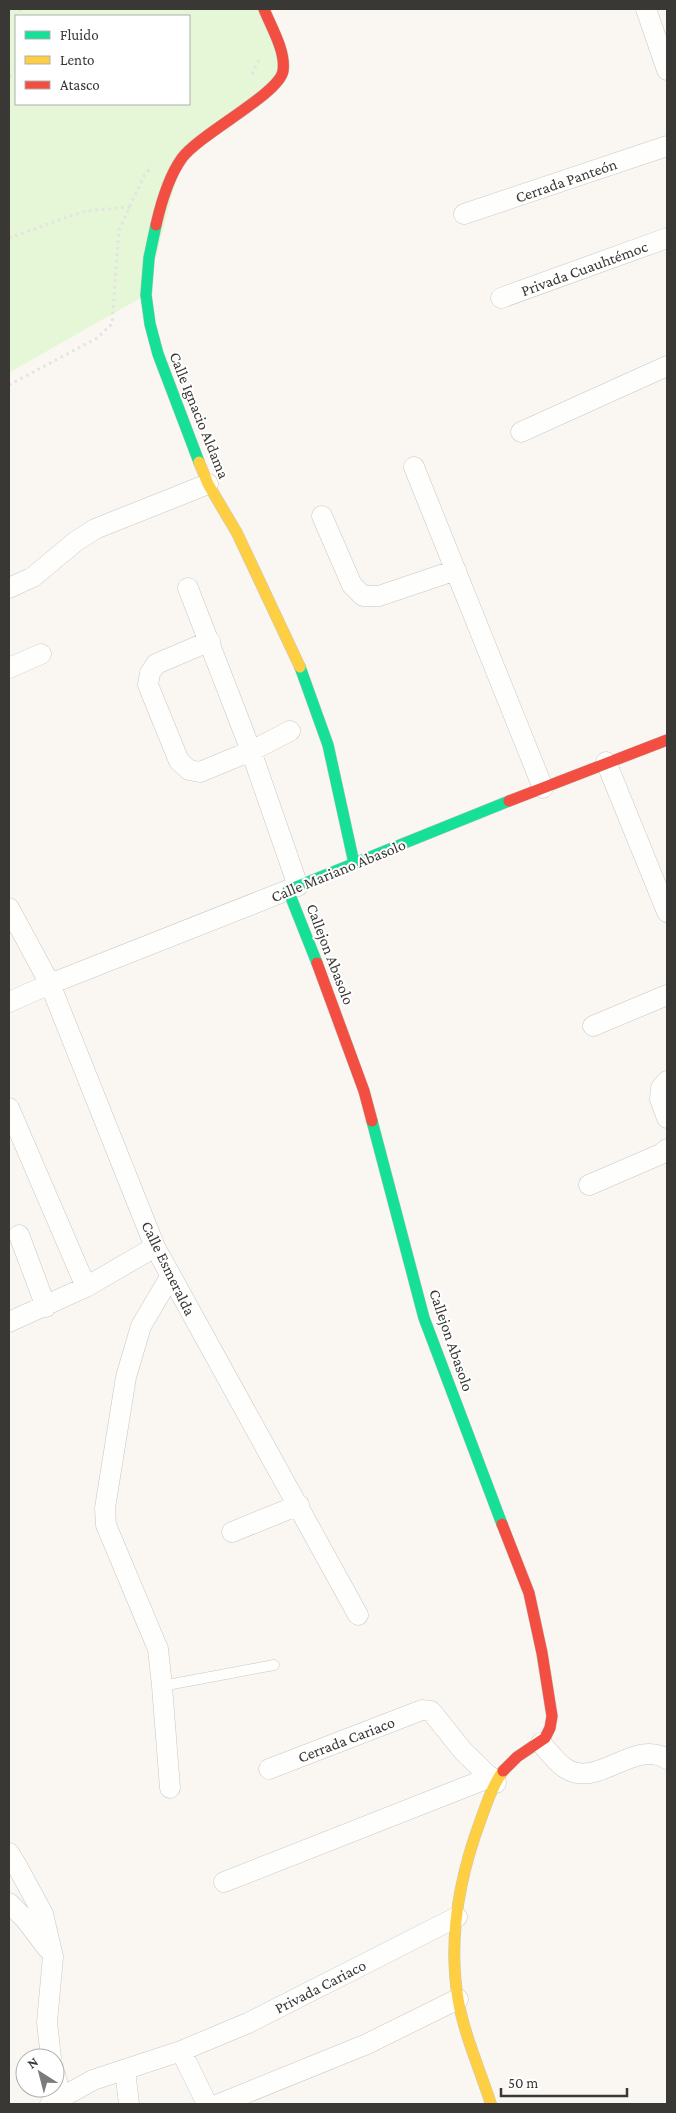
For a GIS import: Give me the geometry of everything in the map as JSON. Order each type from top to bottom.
[{"type":"street","name":"Calle Ignacio Aldama","points":[[264,9],[282,55],[283,72],[274,87],[200,139],[182,158],[167,188],[156,223],[149,258],[146,295],[150,324],[161,363],[193,449],[208,484],[237,533],[299,665],[328,745],[354,863]]},
{"type":"street","points":[[646,9],[667,70]]},
{"type":"street","name":"Cerrada Panteón","points":[[464,214],[667,146]]},
{"type":"street","name":"Privada Cuauhtémoc","points":[[501,298],[667,238]]},
{"type":"street","points":[[521,432],[667,366]]},
{"type":"street","points":[[414,467],[543,788]]},
{"type":"street","points":[[9,588],[33,577],[75,542],[95,529],[208,484]]},
{"type":"street","points":[[322,516],[352,585],[363,596],[379,596],[456,570]]},
{"type":"street","points":[[188,588],[251,751],[293,888]]},
{"type":"street","points":[[210,641],[156,664],[150,673],[148,685],[179,761],[189,770],[200,772],[251,751],[290,731]]},
{"type":"street","points":[[9,668],[41,654]]},
{"type":"street","name":"Calle Mariano Abasolo","points":[[9,1002],[606,762],[667,740]]},
{"type":"street","points":[[606,762],[667,912]]},
{"type":"street","name":"Callejon Abasolo","points":[[293,888],[364,1091],[424,1318],[529,1593],[539,1633],[552,1718],[548,1735],[541,1743]]},
{"type":"street","name":"Calle Esmeralda","points":[[9,908],[50,984],[155,1247],[358,1615]]},
{"type":"street","points":[[593,1026],[667,995]]},
{"type":"street","points":[[667,1082],[661,1088],[660,1099],[667,1118]]},
{"type":"street","points":[[9,1108],[86,1287]]},
{"type":"street","points":[[588,1185],[661,1154],[667,1149]]},
{"type":"street","points":[[19,1235],[46,1307]]},
{"type":"street","points":[[9,1322],[46,1307],[86,1287],[155,1247]]},
{"type":"street","points":[[170,1277],[141,1326],[126,1377],[105,1508],[106,1525],[158,1649],[170,1788]]},
{"type":"street","points":[[232,1532],[298,1506]]},
{"type":"street","name":"Cerrada Cariaco","points":[[269,1768],[422,1710],[432,1710],[464,1752],[494,1780]]},
{"type":"street","points":[[224,1882],[494,1780],[520,1754],[541,1743],[565,1769],[579,1773],[592,1773],[647,1753],[659,1754],[667,1759]]},
{"type":"street","points":[[491,2104],[458,1999],[454,1969],[457,1917],[466,1867],[494,1780]]},
{"type":"street","points":[[9,1853],[43,1914],[53,1957],[47,2022],[50,2048]]},
{"type":"street","points":[[9,1903],[25,1919],[53,1957]]},
{"type":"street","name":"Privada Cariaco","points":[[55,2101],[93,2080],[181,2051],[248,2023],[457,1917]]},
{"type":"street","points":[[219,2104],[367,2044],[458,1999]]},
{"type":"street","points":[[181,2051],[208,2104]]},
{"type":"street","points":[[125,2070],[129,2104]]},
{"type":"lane","points":[[162,1686],[274,1666]]},
{"type":"path","points":[[9,238],[85,212],[130,207]]},
{"type":"green space","points":[[9,9],[264,9],[283,72],[182,158],[146,295],[10,372],[9,375]]},
{"type":"traffic: fast","points":[[156,225],[149,258],[146,295],[150,324],[158,354],[199,462]]},
{"type":"traffic: fast","points":[[300,667],[328,745],[354,863]]},
{"type":"traffic: fast","points":[[317,963],[288,890],[509,801]]},
{"type":"traffic: fast","points":[[372,1121],[424,1318],[502,1524]]},
{"type":"traffic: slow","points":[[199,462],[208,484],[237,533],[300,667]]},
{"type":"traffic: slow","points":[[491,2104],[468,2039],[461,2012],[455,1976],[454,1953],[458,1908],[467,1862],[488,1800],[503,1771]]},
{"type":"traffic: jam","points":[[156,225],[166,190],[182,158],[205,137],[268,91],[283,71],[280,47],[264,9]]},
{"type":"traffic: jam","points":[[509,801],[667,740]]},
{"type":"traffic: jam","points":[[317,963],[364,1091],[372,1121]]},
{"type":"traffic: jam","points":[[502,1524],[529,1593],[542,1653],[552,1716],[550,1728],[545,1738],[517,1757],[503,1771]]}]
